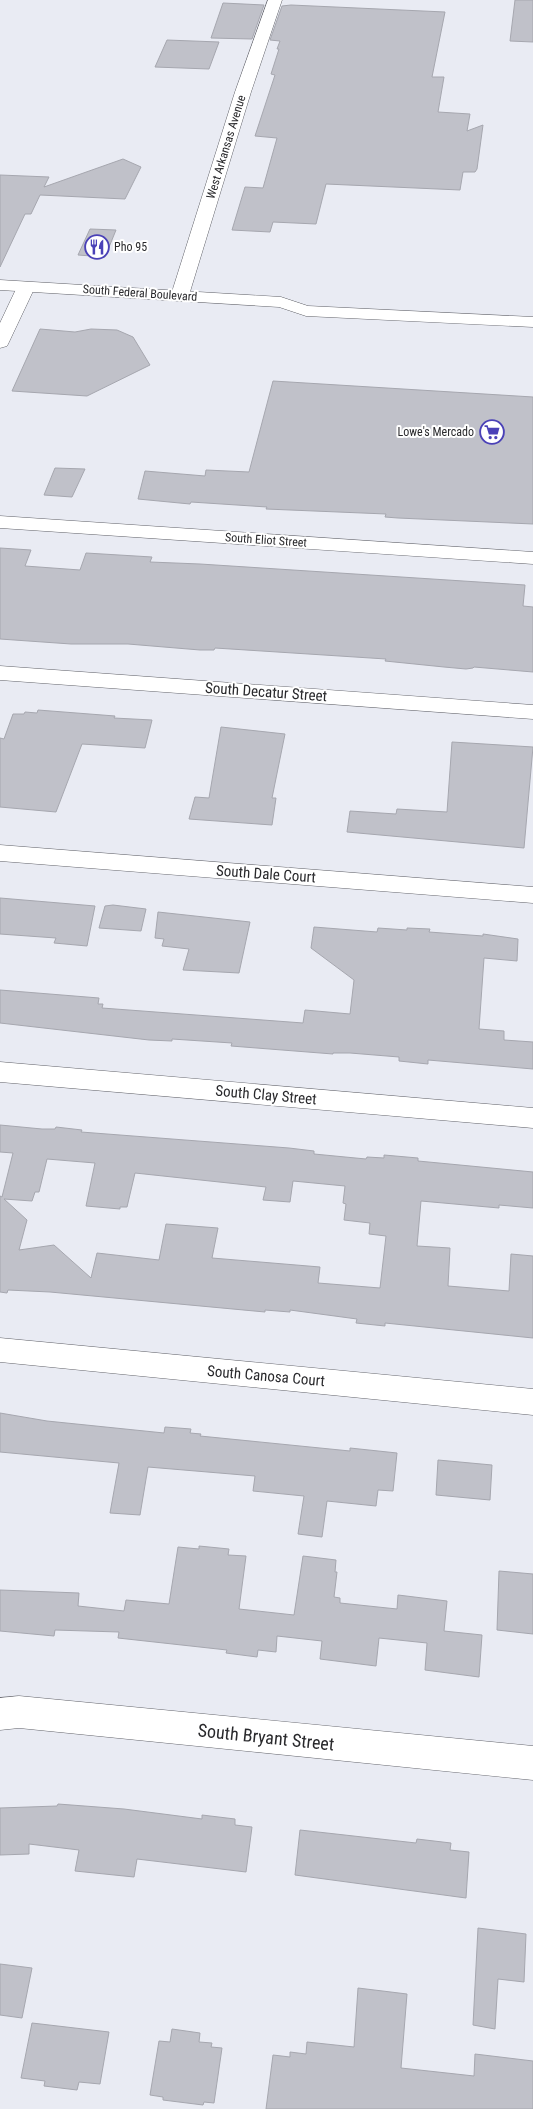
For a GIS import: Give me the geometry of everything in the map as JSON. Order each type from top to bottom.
[{"type":"street","name":"West Arkansas Avenue","points":[[180,295],[275,0]]},
{"type":"street","name":"South Federal Boulevard","points":[[0,285],[281,302],[306,311],[533,322]]},
{"type":"street","points":[[0,342],[26,287]]},
{"type":"street","name":"South Federal Boulevard","points":[[281,302],[309,295],[533,308]]},
{"type":"street","name":"South Eliot Street","points":[[0,522],[533,558]]},
{"type":"street","name":"South Decatur Street","points":[[0,673],[533,712]]},
{"type":"street","name":"South Dale Court","points":[[0,853],[533,895]]},
{"type":"street","name":"South Clay Street","points":[[0,1072],[533,1118]]},
{"type":"street","name":"South Canosa Court","points":[[0,1350],[533,1402]]},
{"type":"street","name":"South Bryant Street","points":[[0,1714],[19,1712],[533,1763]]},
{"type":"building","points":[[515,0],[533,0],[533,42],[510,41]]},
{"type":"building","points":[[223,3],[264,5],[252,39],[211,38]]},
{"type":"building","points":[[282,6],[445,12],[432,77],[444,77],[438,112],[470,114],[467,131],[483,125],[477,169],[475,172],[463,172],[460,190],[326,184],[316,224],[273,222],[270,232],[232,230],[245,187],[263,188],[277,138],[255,136],[275,75],[271,74],[280,41],[270,40]]},
{"type":"building","points":[[167,40],[219,42],[209,69],[155,67]]},
{"type":"building","points":[[123,159],[141,167],[125,199],[40,195],[31,214],[25,214],[0,267],[0,175],[49,177],[44,187]]},
{"type":"building","points":[[90,229],[116,230],[105,257],[78,255]]},
{"type":"building","points":[[40,329],[75,332],[91,329],[117,330],[133,337],[150,365],[87,396],[12,391]]},
{"type":"building","points":[[273,381],[533,397],[533,524],[398,518],[385,517],[386,514],[266,509],[267,507],[191,502],[190,504],[138,499],[145,471],[205,476],[206,470],[249,472]]},
{"type":"building","points":[[55,468],[85,469],[72,497],[44,495]]},
{"type":"building","points":[[0,548],[31,550],[25,566],[80,570],[86,553],[152,557],[150,562],[525,585],[523,606],[533,607],[533,672],[474,667],[466,669],[385,661],[386,659],[215,648],[214,650],[200,650],[128,644],[71,644],[0,639]]},
{"type":"building","points":[[38,710],[152,720],[145,748],[82,744],[56,812],[0,807],[0,738],[4,739],[13,714],[37,713]]},
{"type":"building","points":[[221,727],[285,734],[272,798],[276,798],[272,825],[189,819],[195,797],[209,798]]},
{"type":"building","points":[[452,742],[533,747],[524,848],[347,832],[350,811],[396,814],[397,809],[447,812]]},
{"type":"building","points":[[0,898],[95,906],[87,946],[54,943],[56,938],[0,934]]},
{"type":"building","points":[[113,905],[146,909],[141,931],[99,928],[105,906]]},
{"type":"building","points":[[158,912],[250,922],[239,973],[183,970],[189,949],[162,946],[164,939],[155,938]]},
{"type":"building","points":[[314,927],[377,932],[378,928],[430,929],[429,932],[483,936],[483,934],[518,939],[517,961],[484,958],[479,1029],[504,1031],[504,1040],[533,1042],[533,1069],[428,1060],[428,1064],[399,1061],[399,1057],[231,1046],[232,1043],[172,1039],[172,1041],[149,1040],[0,1023],[0,990],[99,998],[98,1004],[103,1004],[102,1008],[303,1023],[305,1010],[350,1014],[354,980],[311,948]]},
{"type":"building","points":[[0,1125],[42,1129],[55,1129],[56,1127],[82,1130],[81,1132],[289,1148],[314,1151],[314,1154],[366,1159],[367,1157],[384,1158],[384,1155],[418,1158],[418,1161],[533,1172],[533,1208],[499,1205],[499,1208],[421,1201],[417,1246],[450,1248],[448,1286],[509,1291],[511,1254],[533,1256],[533,1338],[385,1323],[385,1326],[356,1323],[357,1319],[290,1310],[290,1312],[265,1310],[265,1312],[50,1292],[8,1290],[7,1293],[0,1292],[0,1196],[2,1197],[13,1153],[0,1152]],"holes":[[[47,1159],[95,1163],[86,1206],[120,1209],[120,1207],[127,1207],[135,1173],[266,1187],[263,1200],[290,1202],[293,1181],[345,1186],[343,1203],[346,1204],[344,1220],[370,1223],[369,1234],[386,1236],[380,1288],[318,1283],[320,1267],[212,1258],[218,1228],[166,1224],[159,1260],[97,1253],[91,1278],[54,1245],[19,1250],[27,1220],[4,1199],[32,1201],[35,1192],[39,1192]]]},
{"type":"building","points":[[0,1413],[47,1421],[164,1433],[165,1427],[191,1429],[190,1433],[201,1434],[200,1436],[350,1451],[350,1448],[397,1453],[393,1491],[378,1490],[376,1506],[327,1501],[322,1537],[298,1534],[304,1496],[253,1491],[255,1476],[148,1467],[140,1515],[110,1513],[119,1463],[0,1452]]},
{"type":"building","points":[[438,1460],[492,1465],[490,1500],[436,1495]]},
{"type":"building","points":[[199,1546],[229,1549],[228,1555],[246,1556],[239,1609],[294,1615],[303,1556],[336,1560],[335,1572],[337,1572],[334,1597],[340,1598],[340,1603],[397,1609],[398,1595],[447,1601],[444,1631],[482,1635],[479,1677],[425,1670],[427,1643],[379,1638],[376,1666],[320,1659],[322,1641],[277,1636],[276,1652],[258,1650],[257,1657],[226,1653],[227,1650],[118,1638],[119,1632],[55,1630],[54,1636],[0,1631],[0,1590],[79,1593],[78,1606],[124,1611],[126,1600],[169,1604],[178,1547],[199,1549]]},
{"type":"building","points":[[499,1571],[533,1574],[533,1634],[497,1630]]},
{"type":"building","points":[[58,1804],[124,1809],[202,1819],[202,1815],[235,1819],[235,1825],[252,1827],[246,1872],[137,1859],[134,1877],[75,1871],[79,1850],[29,1844],[29,1854],[0,1855],[0,1808],[57,1806]]},
{"type":"building","points":[[300,1830],[416,1843],[417,1839],[451,1843],[450,1850],[469,1852],[466,1898],[295,1875]]},
{"type":"building","points":[[478,1928],[526,1934],[524,1982],[498,1979],[495,2029],[473,2025]]},
{"type":"building","points":[[0,1964],[32,1968],[22,2018],[0,2015]]},
{"type":"building","points":[[358,1988],[407,1994],[401,2068],[474,2076],[475,2054],[533,2061],[533,2109],[266,2109],[273,2055],[290,2057],[290,2052],[306,2054],[307,2042],[354,2047]]},
{"type":"building","points":[[32,2023],[109,2032],[100,2084],[79,2082],[77,2090],[44,2086],[45,2081],[21,2078]]},
{"type":"building","points":[[172,2029],[200,2033],[199,2042],[212,2043],[211,2047],[222,2048],[214,2103],[204,2102],[203,2105],[163,2100],[163,2097],[150,2095],[159,2041],[170,2042]]},
{"type":"place","name":"Pho 95","points":[[97,247]]},
{"type":"place","name":"Lowe's Mercado","points":[[492,432]]}]
